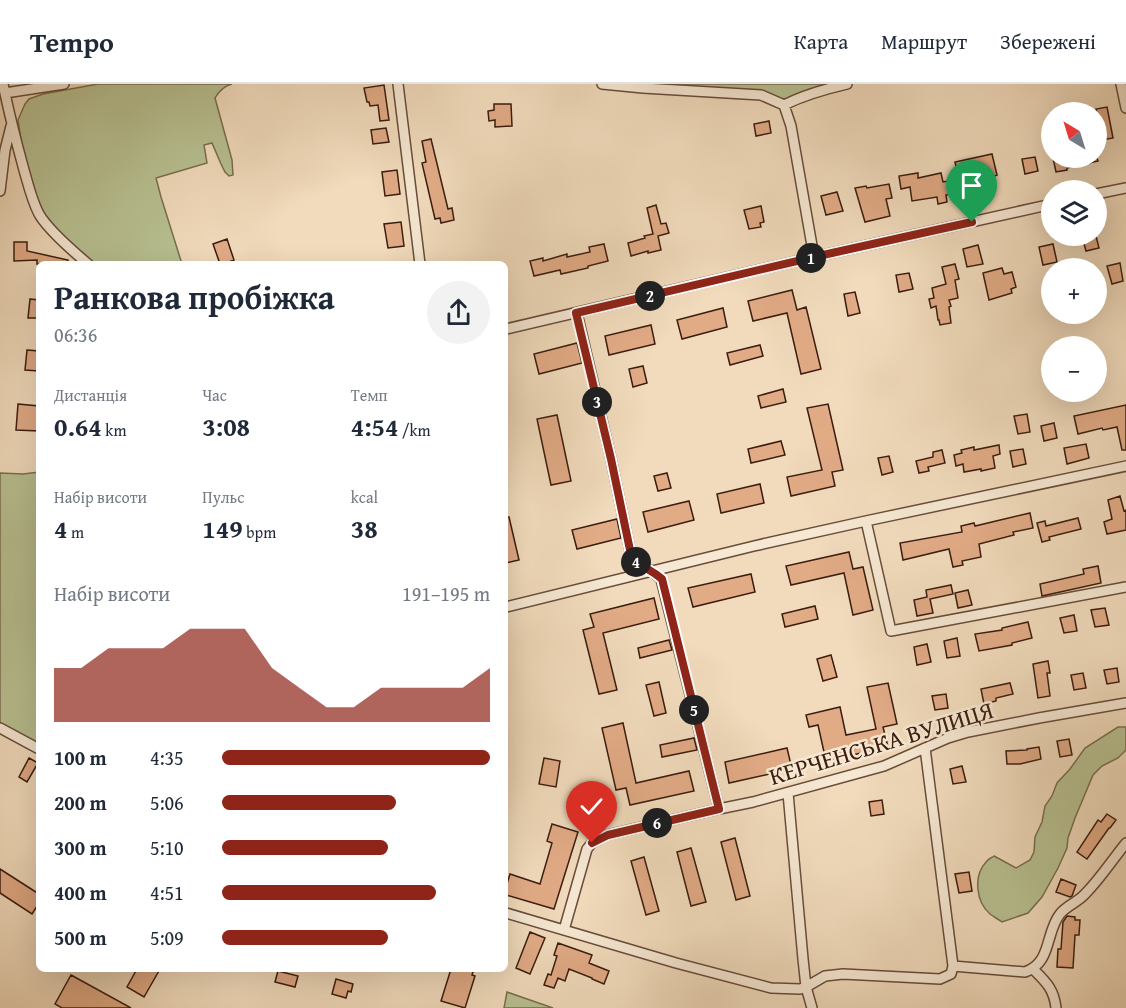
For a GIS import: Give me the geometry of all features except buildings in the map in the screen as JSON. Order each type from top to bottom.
[{"type":"street","points":[[64,84],[4,88],[11,124],[39,214],[51,229],[85,261]]},
{"type":"street","points":[[399,84],[420,261]]},
{"type":"street","points":[[602,84],[761,95],[784,105],[791,126],[814,257]]},
{"type":"street","points":[[784,105],[793,100],[847,84]]},
{"type":"street","points":[[1121,84],[1126,108]]},
{"type":"street","points":[[0,191],[11,124]]},
{"type":"street","points":[[1107,192],[1126,188]]},
{"type":"street","points":[[508,329],[1041,206]]},
{"type":"street","points":[[576,313],[630,550],[634,560],[643,568],[653,570],[662,579],[719,809]]},
{"type":"street","points":[[508,606],[653,570],[866,521],[1126,466]]},
{"type":"street","points":[[866,521],[891,631],[1126,587]]},
{"type":"street","name":"КЕРЧЕНСЬКА ВУЛИЦЯ","points":[[564,930],[587,849],[592,843],[608,835],[753,802],[884,766],[968,732],[1126,703]]},
{"type":"street","points":[[0,728],[36,747]]},
{"type":"street","points":[[508,914],[676,963],[771,988],[800,989],[825,976],[843,974],[940,979],[951,974],[953,966],[925,748]]},
{"type":"street","points":[[788,793],[807,987],[812,1008]]},
{"type":"street","points":[[953,966],[1025,972],[1033,969],[1046,952],[1060,914],[1083,897],[1126,843]]},
{"type":"street","points":[[1033,969],[1052,989],[1056,1008]]},
{"type":"green space","points":[[98,84],[232,84],[222,89],[215,98],[232,160],[233,175],[229,176],[225,172],[212,143],[204,145],[207,163],[156,178],[181,261],[92,261],[47,220],[34,193],[23,154],[18,120],[29,99],[43,94]]},
{"type":"green space","points":[[602,84],[847,84],[784,105],[772,99]]},
{"type":"green space","points":[[36,472],[36,747],[0,728],[0,473]]},
{"type":"green space","points":[[1118,727],[1126,727],[1126,750],[1093,775],[1075,818],[1067,848],[1042,897],[1028,913],[1002,922],[985,909],[979,896],[978,881],[982,868],[994,856],[1016,868],[1030,860],[1045,806],[1057,783],[1085,748]]},
{"type":"green space","points":[[507,992],[553,1008],[504,1008]]},
{"type":"route","points":[[592,843],[608,835],[719,809],[662,579],[653,570],[643,568],[634,560],[630,550],[576,313],[972,222]]}]
